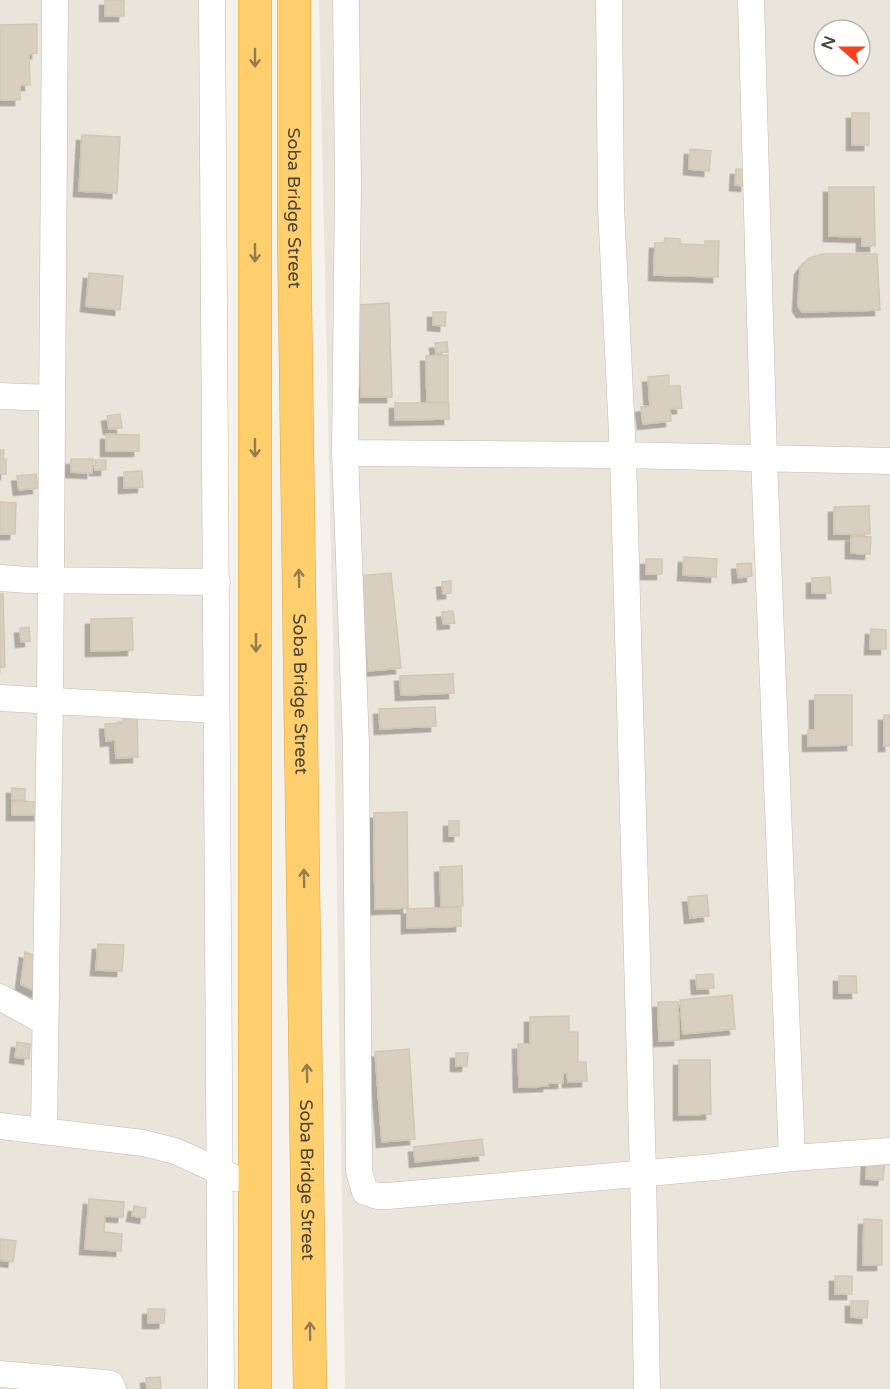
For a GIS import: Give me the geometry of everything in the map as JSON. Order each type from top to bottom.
[{"type":"highway","points":[[255,0],[255,1389]]},
{"type":"highway","name":"Soba Bridge Street","points":[[294,0],[294,227],[310,1389]]},
{"type":"street","points":[[44,1131],[50,700],[55,0]]},
{"type":"street","points":[[212,0],[221,1389]]},
{"type":"street","points":[[346,0],[348,184],[345,453],[356,745],[359,1171],[365,1192],[377,1196],[388,1196],[890,1151]]},
{"type":"street","points":[[609,0],[611,207],[624,455],[647,1389]]},
{"type":"street","points":[[752,0],[764,458],[792,1158]]},
{"type":"street","points":[[0,396],[52,398]]},
{"type":"street","points":[[345,453],[624,455],[890,461]]},
{"type":"street","points":[[0,578],[217,582]]},
{"type":"street","points":[[0,698],[216,710]]},
{"type":"street","points":[[0,997],[45,1022]]},
{"type":"street","points":[[0,1126],[143,1143],[175,1151],[255,1188]]},
{"type":"street","points":[[0,1374],[105,1383],[111,1384],[113,1389]]},
{"type":"shaded area","points":[[0,0],[224,0],[210,1389],[0,1389]]},
{"type":"shaded area","points":[[319,0],[890,0],[890,1389],[345,1389],[333,645]]},
{"type":"building","points":[[105,0],[124,0],[124,16],[105,16]]},
{"type":"building","points":[[37,24],[37,53],[29,54],[30,85],[20,85],[20,100],[0,100],[0,25]]},
{"type":"building","points":[[852,113],[869,113],[869,145],[852,145]]},
{"type":"building","points":[[82,135],[120,137],[117,193],[79,191]]},
{"type":"building","points":[[690,149],[711,151],[709,171],[689,169]]},
{"type":"building","points":[[736,169],[746,170],[746,186],[735,185]]},
{"type":"building","points":[[829,187],[874,187],[875,246],[862,246],[862,237],[829,236]]},
{"type":"building","points":[[665,238],[680,239],[680,244],[705,245],[705,241],[719,241],[718,277],[654,275],[655,243],[664,243]]},
{"type":"building","points":[[823,254],[877,254],[880,310],[802,312],[798,306],[800,269],[809,258]]},
{"type":"building","points":[[89,273],[123,276],[120,310],[86,306]]},
{"type":"building","points":[[389,303],[392,397],[361,397],[358,305]]},
{"type":"building","points":[[433,312],[446,312],[445,326],[433,325]]},
{"type":"building","points":[[447,342],[448,352],[436,353],[435,343]]},
{"type":"building","points":[[448,355],[448,402],[427,402],[426,356]]},
{"type":"building","points":[[669,375],[669,386],[680,386],[682,408],[670,409],[671,421],[643,424],[641,407],[650,406],[648,377]]},
{"type":"building","points":[[395,403],[449,403],[449,419],[395,420]]},
{"type":"building","points":[[120,414],[122,428],[109,429],[107,416]]},
{"type":"building","points":[[106,434],[139,435],[139,451],[106,451]]},
{"type":"building","points":[[0,450],[4,450],[6,474],[0,474]]},
{"type":"building","points":[[71,459],[93,459],[92,473],[71,472]]},
{"type":"building","points":[[95,460],[106,460],[106,470],[95,470]]},
{"type":"building","points":[[142,471],[143,487],[124,488],[124,472]]},
{"type":"building","points":[[36,474],[38,488],[19,490],[17,476]]},
{"type":"building","points":[[0,502],[16,503],[15,534],[0,534]]},
{"type":"building","points":[[869,506],[870,534],[834,534],[834,507]]},
{"type":"building","points":[[851,536],[871,537],[870,554],[851,553]]},
{"type":"building","points":[[684,557],[717,559],[716,577],[683,575]]},
{"type":"building","points":[[646,559],[662,559],[662,574],[646,574]]},
{"type":"building","points":[[751,563],[752,576],[738,578],[737,564]]},
{"type":"building","points":[[391,573],[401,668],[368,671],[359,576]]},
{"type":"building","points":[[830,577],[831,593],[812,593],[812,578]]},
{"type":"building","points":[[451,581],[451,593],[443,594],[442,582]]},
{"type":"building","points":[[0,594],[3,594],[5,667],[0,668]]},
{"type":"building","points":[[453,611],[455,623],[443,624],[442,612]]},
{"type":"building","points":[[132,618],[133,650],[91,651],[91,619]]},
{"type":"building","points":[[29,627],[30,641],[21,642],[20,628]]},
{"type":"building","points":[[871,629],[886,630],[886,649],[870,649]]},
{"type":"building","points":[[453,674],[454,693],[401,695],[400,676]]},
{"type":"building","points":[[815,695],[852,695],[852,745],[808,746],[808,730],[815,730]]},
{"type":"building","points":[[435,707],[436,726],[380,729],[379,709]]},
{"type":"building","points":[[884,715],[890,715],[890,746],[884,746]]},
{"type":"building","points":[[123,717],[137,717],[138,757],[116,758],[115,740],[106,741],[105,724],[123,723]]},
{"type":"building","points":[[12,788],[25,789],[25,800],[12,800]]},
{"type":"building","points":[[12,801],[39,802],[39,815],[12,815]]},
{"type":"building","points":[[407,812],[408,908],[375,909],[374,813]]},
{"type":"building","points":[[449,821],[459,821],[459,836],[449,836]]},
{"type":"building","points":[[462,866],[463,906],[441,907],[440,867]]},
{"type":"building","points":[[707,895],[709,916],[690,918],[688,897]]},
{"type":"building","points":[[461,907],[461,926],[407,928],[407,909]]},
{"type":"building","points":[[98,944],[124,945],[122,971],[96,970]]},
{"type":"building","points":[[25,952],[40,957],[37,992],[21,984]]},
{"type":"building","points":[[713,974],[714,988],[697,989],[696,975]]},
{"type":"building","points":[[839,976],[856,976],[857,993],[839,993]]},
{"type":"building","points":[[732,995],[735,1029],[683,1034],[680,1000]]},
{"type":"building","points":[[658,1002],[678,1002],[679,1040],[659,1041]]},
{"type":"building","points":[[569,1016],[569,1032],[578,1032],[578,1062],[586,1062],[587,1081],[568,1082],[567,1073],[563,1073],[563,1083],[519,1087],[518,1044],[530,1044],[530,1017]]},
{"type":"building","points":[[17,1042],[30,1044],[29,1059],[15,1057]]},
{"type":"building","points":[[409,1049],[415,1139],[382,1142],[375,1052]]},
{"type":"building","points":[[456,1053],[468,1053],[467,1066],[456,1066]]},
{"type":"building","points":[[679,1060],[710,1060],[711,1114],[679,1115]]},
{"type":"building","points":[[482,1139],[484,1155],[415,1162],[414,1147]]},
{"type":"building","points":[[867,1161],[885,1162],[883,1180],[866,1179]]},
{"type":"building","points":[[89,1199],[124,1202],[123,1217],[105,1216],[104,1232],[122,1234],[121,1251],[85,1249]]},
{"type":"building","points":[[134,1206],[146,1208],[145,1218],[132,1216]]},
{"type":"building","points":[[864,1219],[882,1220],[882,1265],[863,1265]]},
{"type":"building","points":[[0,1239],[16,1241],[13,1262],[0,1260]]},
{"type":"building","points":[[835,1276],[852,1276],[852,1294],[835,1294]]},
{"type":"building","points":[[851,1301],[868,1301],[867,1318],[851,1317]]},
{"type":"building","points":[[148,1309],[165,1309],[164,1323],[148,1323]]},
{"type":"building","points":[[160,1377],[161,1389],[147,1389],[146,1378]]}]
